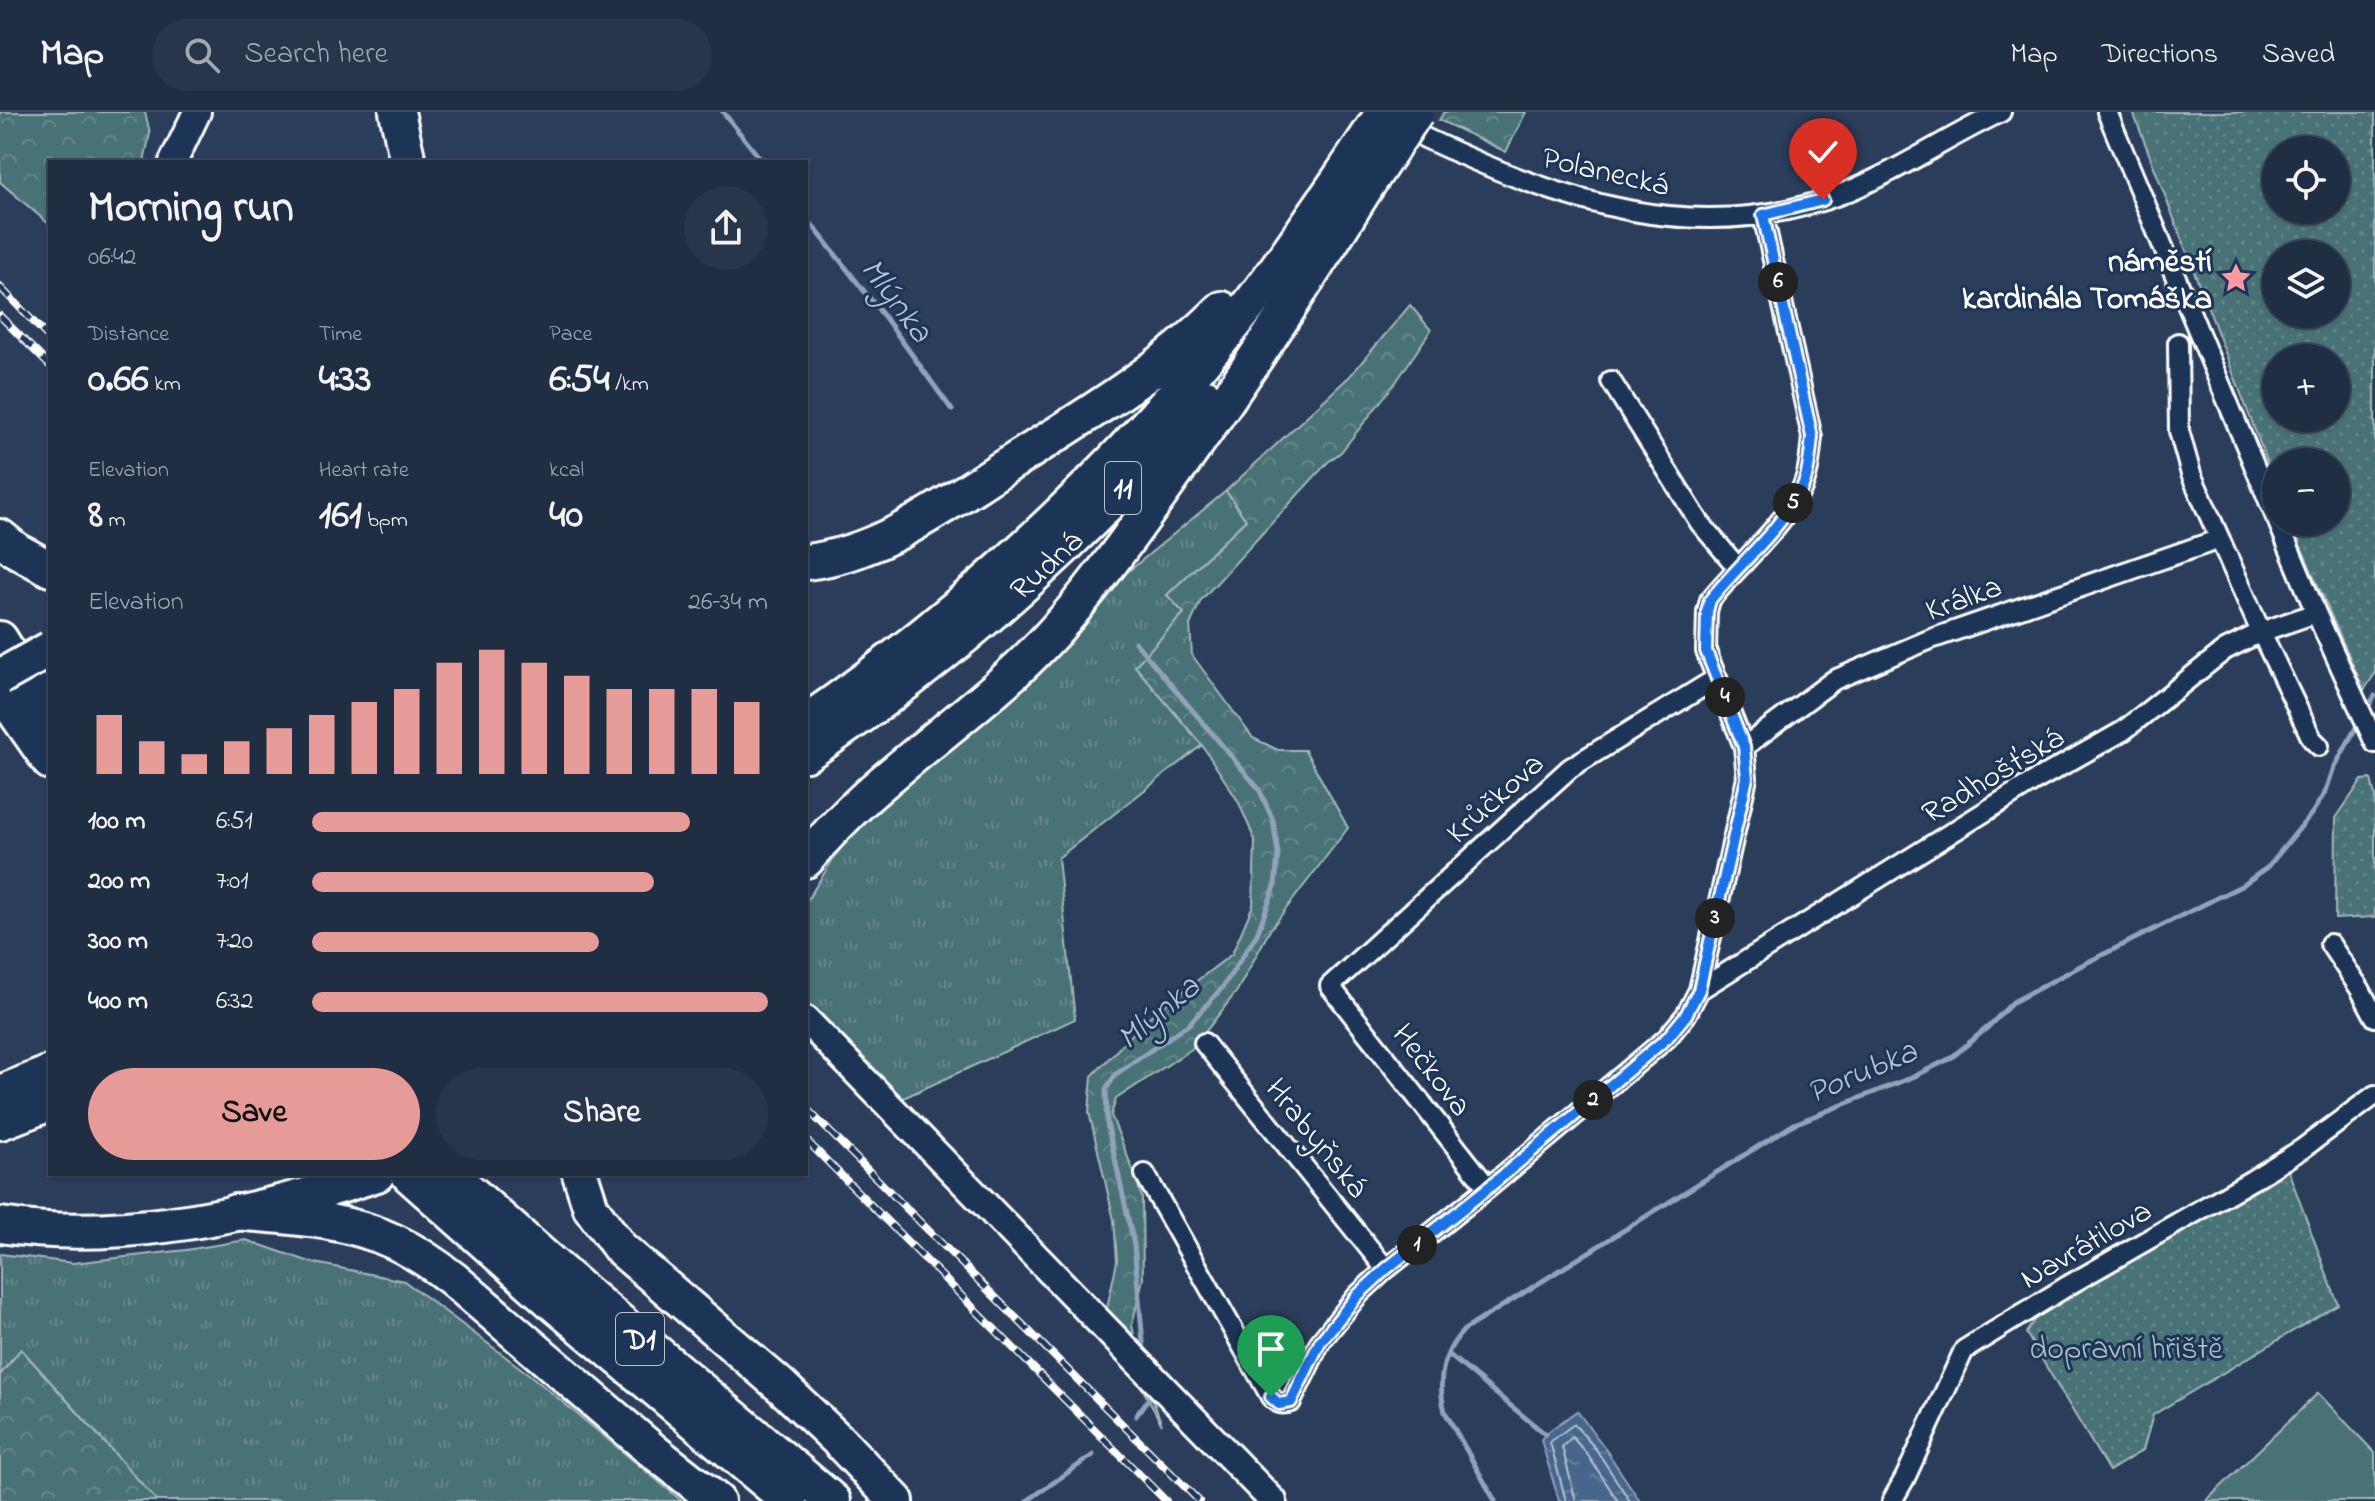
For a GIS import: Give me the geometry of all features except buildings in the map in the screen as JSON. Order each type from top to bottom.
[{"type":"highway","points":[[397,112],[408,160]]},
{"type":"highway","name":"11","points":[[1354,181],[1384,112]]},
{"type":"highway","name":"11","points":[[1354,181],[1420,125]]},
{"type":"highway","points":[[808,562],[853,552],[908,527],[1139,380],[1194,336],[1354,181]]},
{"type":"highway","points":[[808,858],[845,817],[886,780],[1012,675],[1085,595],[1220,411],[1293,304],[1354,181]]},
{"type":"highway","name":"Rudná","points":[[816,731],[1073,503],[1128,446],[1229,331],[1281,262],[1354,181]]},
{"type":"highway","points":[[0,537],[48,568]]},
{"type":"highway","points":[[7,668],[48,650]]},
{"type":"highway","points":[[7,668],[48,711]]},
{"type":"highway","points":[[7,668],[48,758]]},
{"type":"highway","points":[[0,1093],[48,1074]]},
{"type":"highway","points":[[0,1122],[48,1104]]},
{"type":"highway","points":[[7,1227],[60,1231],[141,1227],[235,1212],[316,1206],[373,1176]]},
{"type":"highway","name":"D1","points":[[410,1176],[553,1303],[789,1501]]},
{"type":"highway","name":"D1","points":[[452,1176],[569,1279],[833,1501]]},
{"type":"highway","points":[[581,1176],[591,1208],[620,1248],[781,1386],[896,1501]]},
{"type":"highway","points":[[316,1206],[396,1242],[453,1279],[652,1450],[717,1501]]},
{"type":"street","points":[[174,160],[197,112]]},
{"type":"street","name":"Polanecká","points":[[1420,125],[1483,166],[1571,198],[1627,212],[1687,218],[1763,215],[1823,200],[1865,184],[2001,112]]},
{"type":"street","points":[[2093,112],[2111,118],[2262,484]]},
{"type":"street","points":[[1145,1174],[1271,1397],[1279,1404],[1291,1402],[1320,1342],[1358,1295],[1667,1038],[1686,1015],[1699,990],[1747,778],[1744,747],[1706,651],[1707,612],[1710,600],[1779,523],[1801,490],[1809,465],[1812,437],[1763,215]]},
{"type":"street","points":[[2178,343],[2179,431],[2191,474],[2261,632],[2312,739],[2319,746]]},
{"type":"street","points":[[1611,381],[1700,523],[1738,568]]},
{"type":"street","points":[[2284,536],[2372,736]]},
{"type":"street","name":"Králka","points":[[1744,747],[1834,680],[1931,639],[2220,539]]},
{"type":"street","name":"Radhošťská","points":[[1699,990],[2031,783],[2123,731],[2225,650],[2261,632],[2316,613]]},
{"type":"street","name":"Krůčkova","points":[[1330,986],[1570,768],[1717,678]]},
{"type":"street","points":[[2330,944],[2375,1017]]},
{"type":"street","name":"Hečkova","points":[[1330,986],[1488,1188]]},
{"type":"street","points":[[808,1022],[1273,1501]]},
{"type":"street","name":"Hrabyňská","points":[[1204,1043],[1386,1269]]},
{"type":"street","name":"Navrátilova","points":[[1892,1501],[1964,1350],[2302,1149],[2375,1095]]},
{"type":"green space","points":[[0,112],[145,112],[150,133],[144,160],[48,160],[48,223],[0,182]]},
{"type":"green space","points":[[1444,112],[1526,112],[1506,152],[1439,120]]},
{"type":"green space","points":[[2133,112],[2375,112],[2375,674],[2364,690],[2296,536],[2350,536],[2350,448],[2262,448]]},
{"type":"green space","points":[[1410,305],[1431,330],[1396,382],[1341,452],[1328,462],[1201,600],[1190,625],[1192,655],[1253,738],[1278,750],[1305,750],[1348,828],[1270,930],[1237,991],[1193,1048],[1116,1099],[1111,1115],[1142,1198],[1143,1279],[1132,1325],[1140,1365],[1152,1385],[1154,1403],[1162,1425],[1123,1353],[1100,1341],[1117,1261],[1114,1220],[1089,1112],[1092,1076],[1149,1017],[1232,954],[1253,905],[1255,840],[1238,801],[1202,745],[1135,666],[1184,613],[1167,595],[1246,520],[1226,491],[1350,376]]},
{"type":"green space","points":[[1226,491],[1246,520],[1167,595],[1184,613],[1135,666],[1202,745],[1058,858],[1075,1019],[899,1100],[808,1006],[808,899],[854,826],[1108,588]]},
{"type":"green space","points":[[2371,779],[2375,796],[2375,917],[2335,919],[2336,818],[2362,780]]},
{"type":"green space","name":"dopravní hřiště","points":[[2288,1170],[2338,1304],[2153,1415],[2143,1450],[2109,1471],[2026,1333],[2038,1314]]},
{"type":"green space","points":[[246,1240],[310,1262],[404,1281],[530,1375],[682,1501],[157,1501],[21,1349],[0,1375],[0,1254],[73,1263]]},
{"type":"green space","points":[[21,1349],[157,1501],[0,1501],[0,1375]]},
{"type":"green space","points":[[2318,1393],[2375,1453],[2375,1501],[2206,1501]]},
{"type":"water","points":[[1577,1411],[1640,1501],[1559,1501],[1541,1440]]},
{"type":"waterway","name":"Mlýnka","points":[[723,112],[761,160]]},
{"type":"waterway","name":"Mlýnka","points":[[808,220],[952,410]]},
{"type":"waterway","name":"Mlýnka","points":[[1135,642],[1259,789],[1273,820],[1278,854],[1275,886],[1257,934],[1222,988],[1189,1024],[1116,1074],[1106,1089],[1107,1123],[1134,1245],[1144,1353]]},
{"type":"waterway","name":"Porubka","points":[[2364,712],[2375,696]]},
{"type":"waterway","name":"Porubka","points":[[1495,1501],[1445,1412],[1443,1401],[1443,1368],[1451,1348],[1464,1330],[1794,1124],[1915,1076],[1951,1058],[2013,1002],[2241,886],[2268,867],[2312,813],[2360,720]]},
{"type":"waterway","points":[[1448,1354],[1545,1434]]},
{"type":"waterway","name":"Mlýnka","points":[[1136,1416],[1152,1394],[1151,1390]]},
{"type":"waterway","name":"Mlýnka","points":[[1027,1501],[1093,1455]]},
{"type":"railway","points":[[0,287],[48,337]]},
{"type":"railway","points":[[0,316],[48,364]]},
{"type":"railway","points":[[808,1110],[1199,1501]]},
{"type":"railway","points":[[808,1142],[1166,1501]]},
{"type":"place","name":"náměstí kardinála Tomáška","points":[[2236,278]]},
{"type":"route","points":[[1271,1397],[1279,1404],[1291,1402],[1320,1342],[1358,1295],[1667,1038],[1686,1015],[1699,990],[1747,778],[1744,747],[1706,651],[1707,612],[1710,600],[1779,523],[1801,490],[1809,465],[1812,437],[1763,215],[1823,200]]}]
